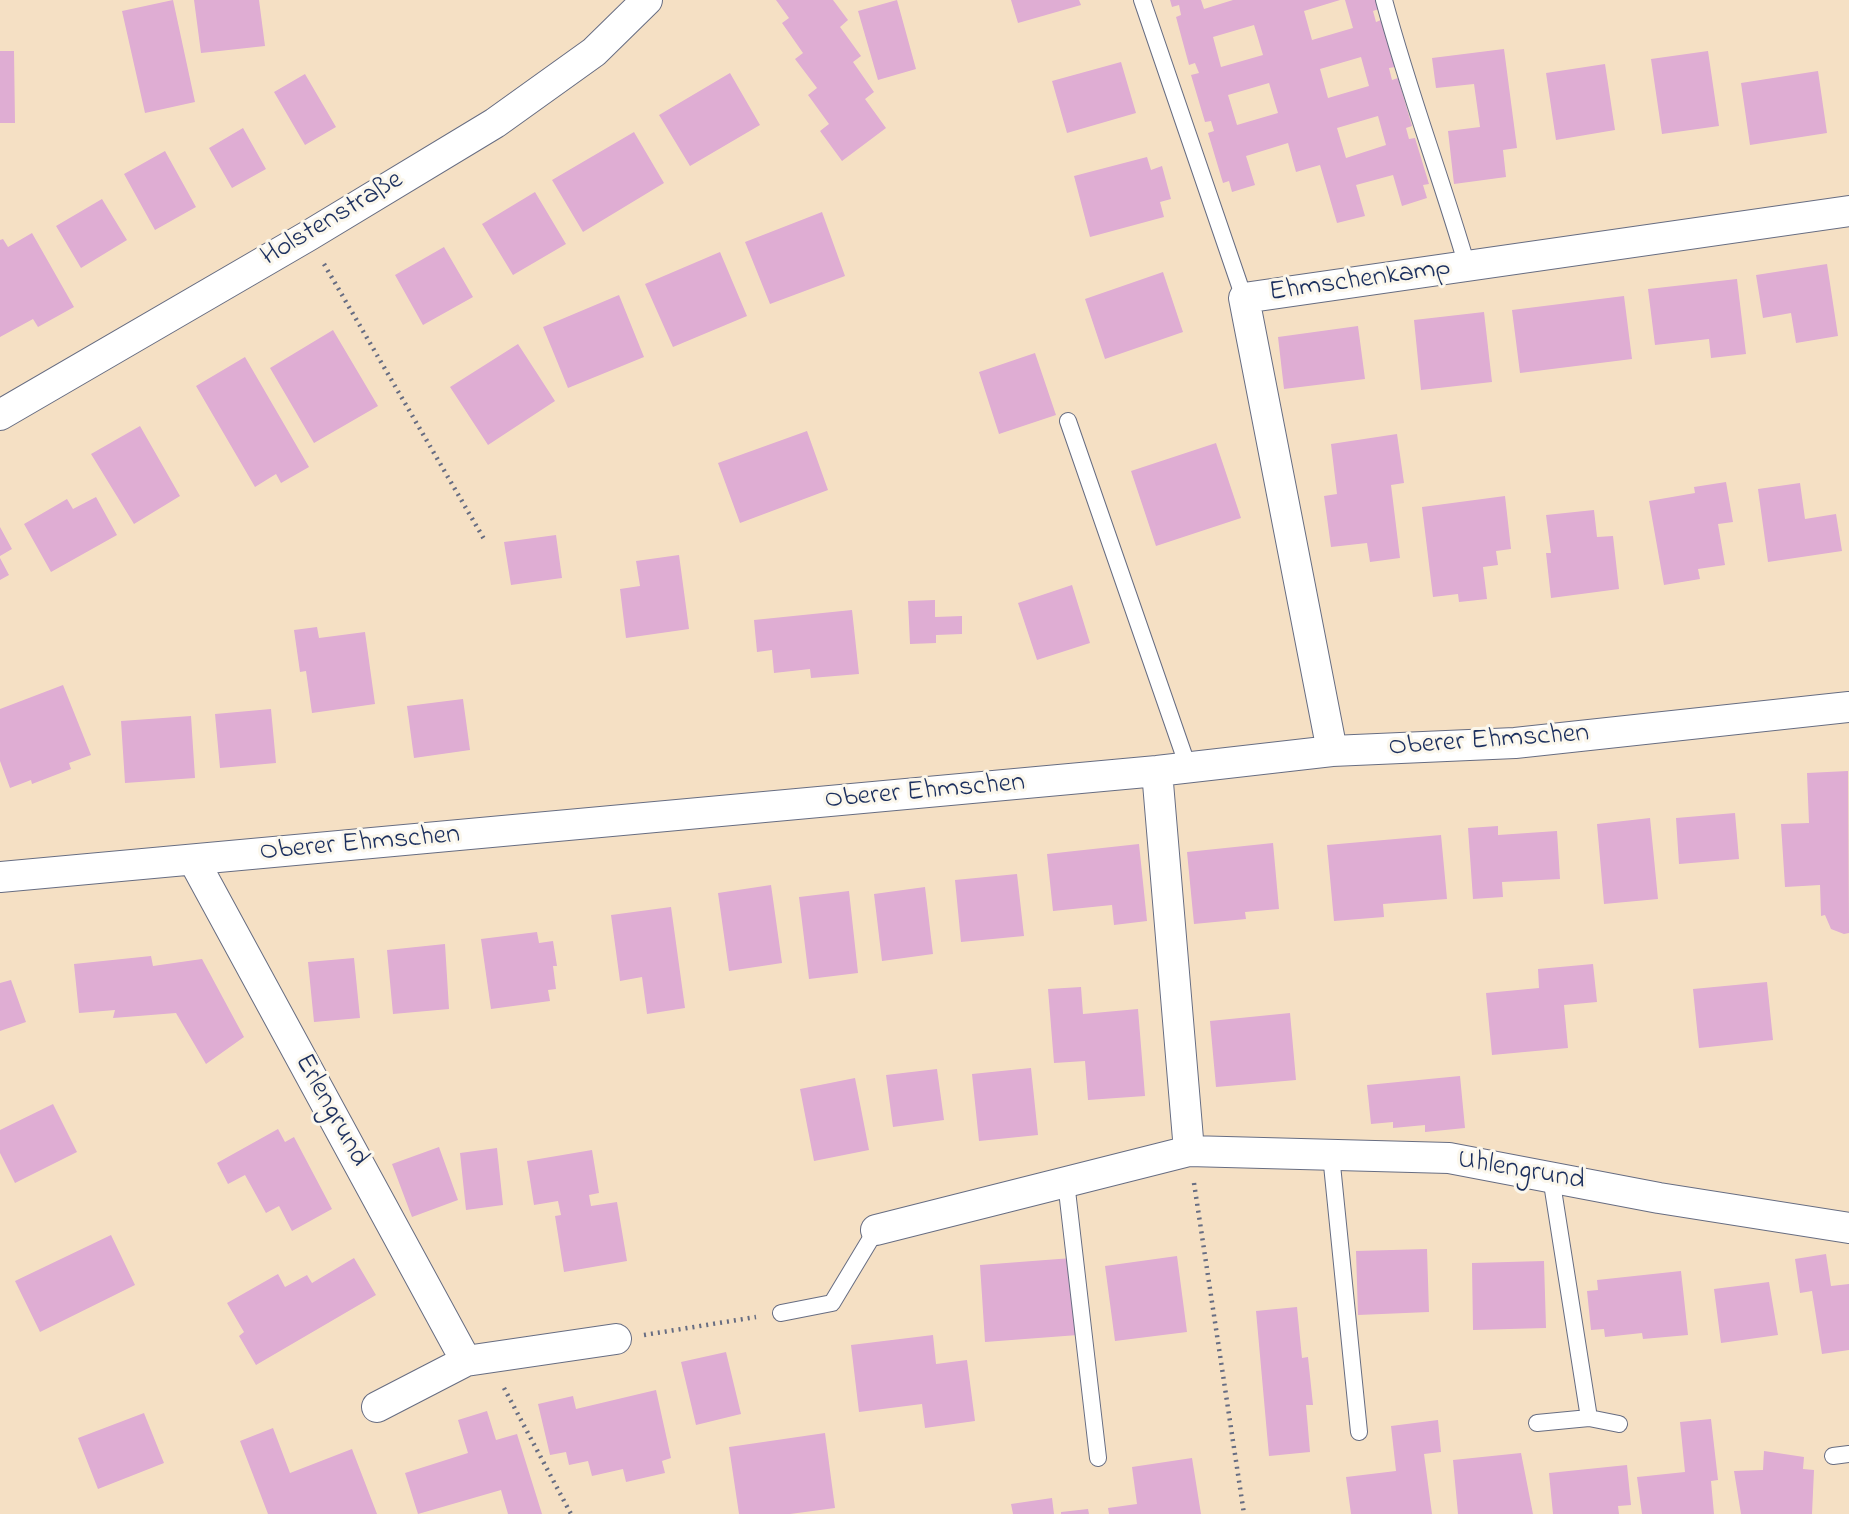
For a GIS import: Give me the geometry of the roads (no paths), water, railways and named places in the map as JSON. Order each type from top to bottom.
[{"type":"street","name":"Holstenstraße","points":[[0,415],[308,236],[495,123],[594,52],[647,0]]},
{"type":"street","name":"Ehmschenkamp","points":[[1332,751],[1244,298],[1849,211]]},
{"type":"street","name":"Oberer Ehmschen","points":[[0,877],[1157,771],[1332,751],[1515,743],[1849,707]]},
{"type":"street","points":[[1157,771],[1189,1151]]},
{"type":"street","name":"Erlengrund","points":[[194,861],[477,1359]]},
{"type":"street","name":"Uhlengrund","points":[[876,1230],[1189,1151],[1449,1158],[1659,1198],[1849,1228]]},
{"type":"street","points":[[377,1407],[477,1359],[616,1339]]},
{"type":"lane","points":[[1142,0],[1244,298]]},
{"type":"lane","points":[[1384,0],[1467,266]]},
{"type":"lane","points":[[1068,421],[1188,767]]},
{"type":"lane","points":[[1331,1155],[1359,1432]]},
{"type":"lane","points":[[1551,1177],[1588,1418]]},
{"type":"lane","points":[[1066,1182],[1098,1458]]},
{"type":"lane","points":[[781,1313],[832,1303],[876,1230]]},
{"type":"lane","points":[[1537,1423],[1588,1418],[1619,1424]]}]
